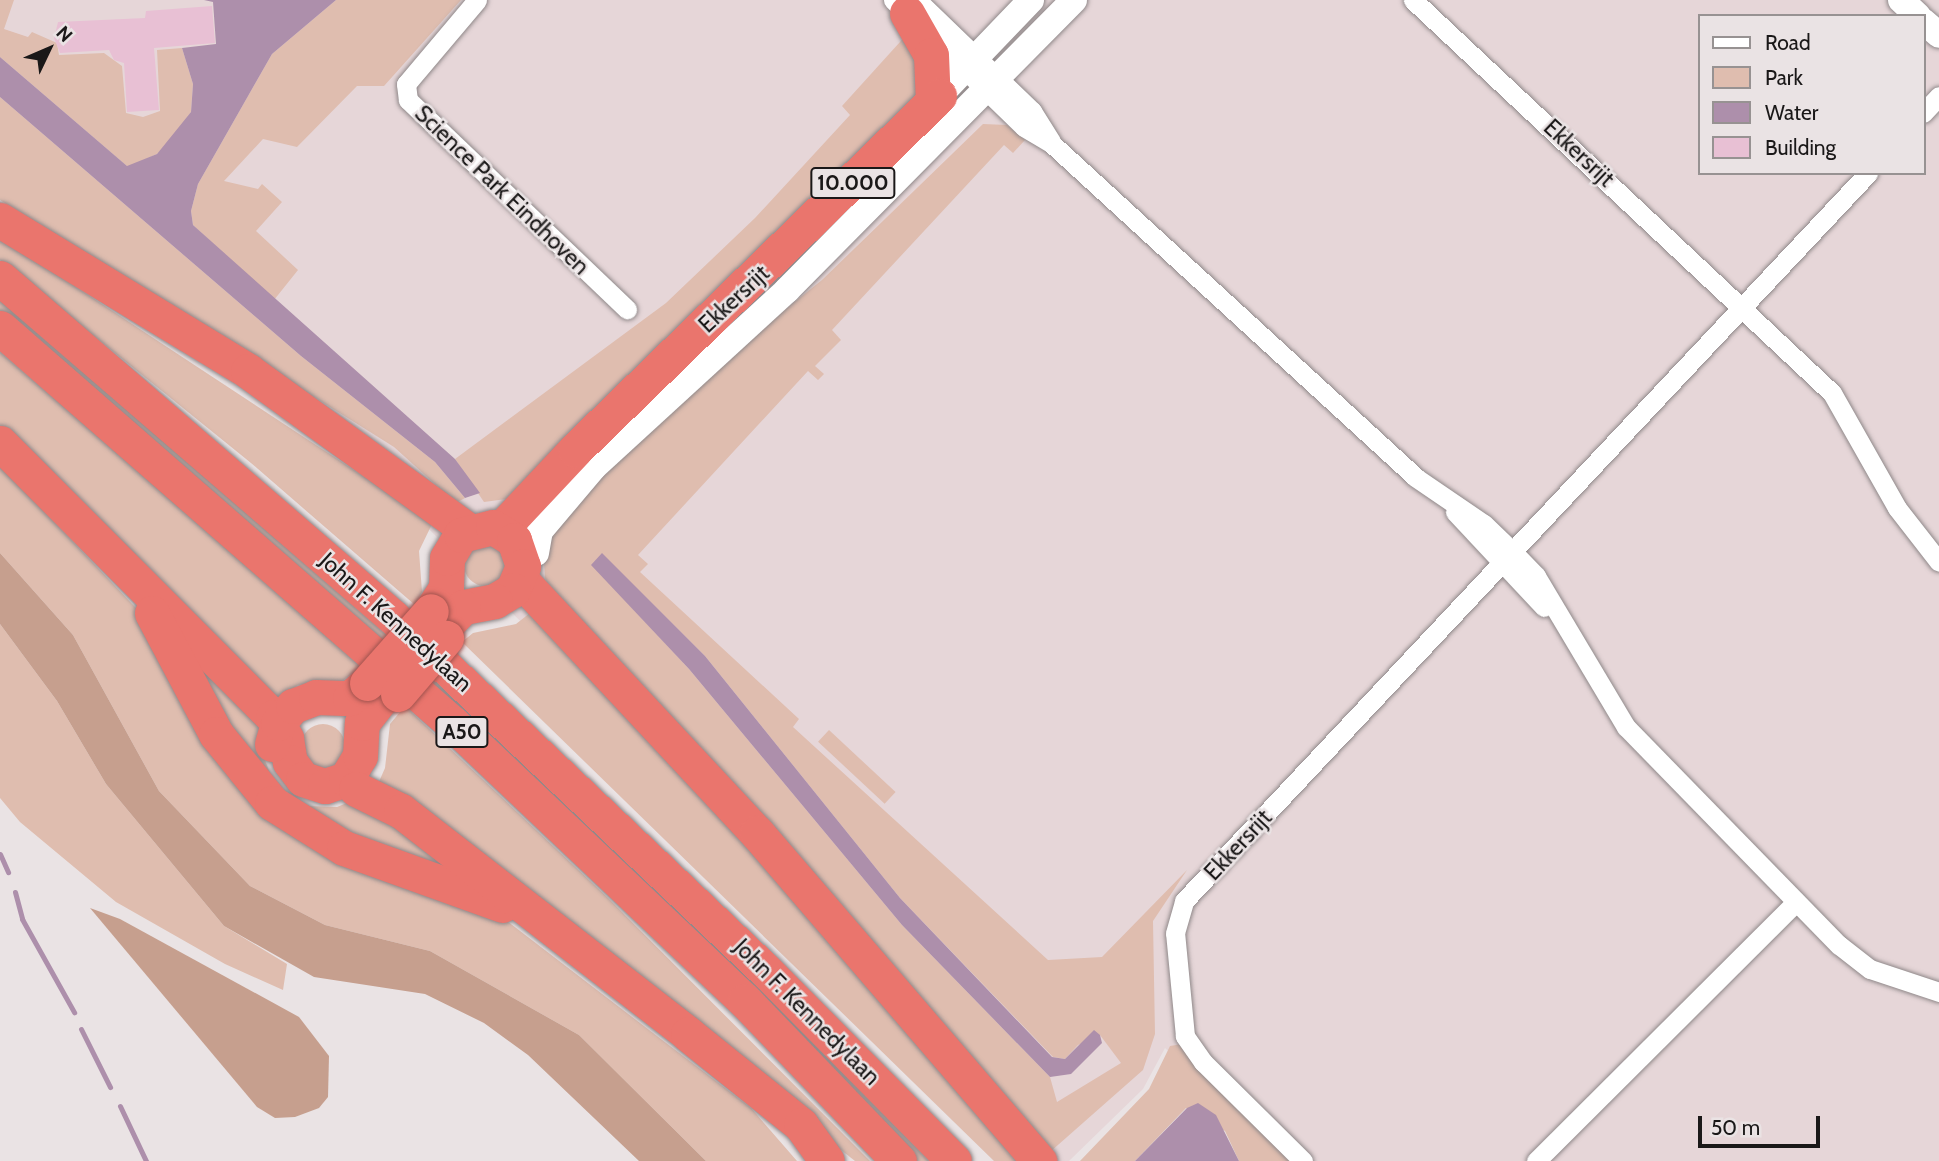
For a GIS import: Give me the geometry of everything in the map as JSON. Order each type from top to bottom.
[{"type":"highway","points":[[906,4],[931,55],[936,99]]},
{"type":"highway","name":"Ekkersrijt","points":[[512,555],[551,494],[936,99]]},
{"type":"highway","points":[[0,220],[248,371],[512,555],[757,833],[1039,1161]]},
{"type":"highway","name":"John F. Kennedylaan","points":[[0,278],[403,626],[756,961],[954,1161]]},
{"type":"highway","name":"John F. Kennedylaan","points":[[0,328],[444,715],[745,1001],[900,1161]]},
{"type":"highway","points":[[0,443],[118,565],[278,723],[295,771],[313,785],[336,784],[357,765],[362,723],[379,695],[443,622],[467,605],[503,598],[512,555]]},
{"type":"highway","points":[[424,496],[462,513],[504,513],[551,494]]},
{"type":"highway","points":[[443,622],[449,551],[512,555]]},
{"type":"highway","points":[[118,565],[160,624],[216,734],[272,803],[344,848],[534,916]]},
{"type":"highway","points":[[379,695],[372,770],[356,789],[330,800],[292,789],[273,759],[278,723],[301,702],[379,695]]},
{"type":"highway","points":[[356,789],[401,811],[845,1161]]},
{"type":"highway","points":[[801,1125],[827,1161]]},
{"type":"main road","name":"Ekkersrijt","points":[[936,99],[1031,0]]},
{"type":"main road","name":"Ekkersrijt","points":[[551,494],[787,290],[1074,0]]},
{"type":"main road","points":[[1901,0],[1916,14]]},
{"type":"main road","points":[[1922,0],[1939,15]]},
{"type":"main road","points":[[1925,23],[1939,35]]},
{"type":"street","name":"Science Park Eindhoven","points":[[477,0],[406,84],[408,100],[627,309]]},
{"type":"street","name":"Ekkersrijt","points":[[1413,0],[1745,307],[1832,393],[1897,508],[1939,562]]},
{"type":"street","points":[[906,4],[992,83],[1024,127],[1051,143],[1509,559],[1567,629],[1648,753],[1796,902],[1870,969],[1939,992]]},
{"type":"street","points":[[1925,111],[1939,96]]},
{"type":"street","name":"Ekkersrijt","points":[[1303,1161],[1189,1043],[1175,933],[1184,901],[1509,559],[1866,175]]},
{"type":"street","points":[[1536,1161],[1796,902]]},
{"type":"shaded area","points":[[0,0],[1939,0],[1939,1161],[1294,1161],[1165,1048],[1143,1089],[1069,1161],[1056,1161],[145,243],[0,133]]},
{"type":"shaded area","points":[[0,553],[73,635],[159,791],[250,886],[325,925],[430,951],[579,1035],[706,1161],[639,1161],[528,1055],[484,1023],[425,994],[314,977],[224,926],[106,784],[57,701],[0,624]]},
{"type":"shaded area","points":[[90,908],[120,919],[299,1017],[329,1056],[328,1097],[319,1108],[295,1117],[275,1118],[257,1107]]},
{"type":"green space","points":[[0,0],[14,0],[4,29],[28,37],[32,32],[57,43],[59,55],[104,53],[122,66],[126,113],[143,117],[160,111],[157,50],[182,48],[193,84],[191,112],[176,135],[157,154],[128,167],[0,57]]},
{"type":"green space","points":[[336,0],[461,0],[384,86],[357,86],[297,147],[263,139],[224,181],[258,189],[262,184],[282,202],[256,231],[298,270],[274,300],[193,225],[191,211],[198,184],[272,54]]},
{"type":"green space","points":[[909,32],[920,48],[919,104],[513,498],[484,502],[455,459],[666,303],[755,218],[850,115],[842,106]]},
{"type":"green space","points":[[0,97],[301,356],[435,462],[465,498],[456,503],[394,447],[0,200]]},
{"type":"green space","points":[[983,124],[1007,125],[1025,140],[1013,153],[1004,145],[832,330],[841,340],[815,366],[824,374],[818,380],[808,371],[638,555],[648,564],[640,572],[799,719],[793,727],[1048,960],[1102,957],[1187,870],[1153,921],[1155,1034],[1143,1070],[1050,1152],[554,600],[545,578],[543,547],[556,519],[717,364],[822,280]],"holes":[[[602,554],[705,656],[900,898],[1053,1057],[1065,1059],[1078,1045],[1100,1035],[1121,1063],[1057,1102],[1050,1077],[902,925],[689,669],[592,565]]]},
{"type":"green space","points":[[0,237],[433,522],[419,551],[422,592],[415,605],[251,463],[0,260]]},
{"type":"green space","points":[[0,299],[384,633],[752,981],[929,1161],[913,1161],[0,314]]},
{"type":"green space","points":[[0,352],[361,667],[342,681],[298,685],[275,701],[0,427]]},
{"type":"green space","points":[[0,465],[154,627],[233,772],[503,918],[751,1108],[797,1161],[706,1161],[579,1035],[430,951],[325,925],[250,886],[159,791],[73,635],[0,553]]},
{"type":"green space","points":[[485,544],[500,550],[506,565],[500,580],[485,586],[470,580],[464,565],[470,550]]},
{"type":"green space","points":[[530,613],[696,783],[1022,1161],[994,1161],[462,642],[473,633],[516,624]]},
{"type":"green space","points":[[163,619],[263,726],[261,750],[275,786],[306,806],[337,807],[359,798],[492,898],[277,797]]},
{"type":"green space","points":[[0,624],[57,701],[106,784],[224,926],[287,964],[283,990],[225,964],[116,902],[20,822],[0,798]]},
{"type":"green space","points":[[405,706],[608,898],[870,1161],[855,1161],[378,784],[385,768],[390,724]]},
{"type":"green space","points":[[323,724],[338,731],[345,746],[338,761],[323,768],[308,761],[301,746],[308,731]]},
{"type":"green space","points":[[829,730],[896,792],[885,804],[818,742]]},
{"type":"green space","points":[[1182,1044],[1289,1161],[1239,1161],[1225,1131],[1186,1108],[1135,1161],[1080,1161],[1149,1089],[1170,1046]]},
{"type":"water","points":[[204,0],[336,0],[272,54],[198,184],[191,211],[193,225],[455,459],[480,493],[465,498],[435,462],[301,356],[0,97],[0,57],[127,166],[157,154],[191,112],[193,84],[182,48],[216,44],[213,2]]},
{"type":"water","points":[[602,553],[705,656],[900,898],[1052,1057],[1065,1059],[1094,1030],[1100,1035],[1102,1043],[1071,1074],[1050,1077],[902,925],[689,669],[591,565]]},
{"type":"water","points":[[1198,1103],[1216,1115],[1239,1161],[1135,1161],[1187,1108]]},
{"type":"building","points":[[212,6],[215,43],[154,48],[159,110],[127,112],[124,63],[114,60],[109,50],[60,53],[54,38],[58,22],[145,18],[146,11]]},
{"type":"waterway","points":[[0,854],[8,872]]},
{"type":"waterway","points":[[15,892],[22,919],[74,1012]]},
{"type":"waterway","points":[[81,1029],[110,1087]]},
{"type":"waterway","points":[[120,1106],[146,1161]]}]
